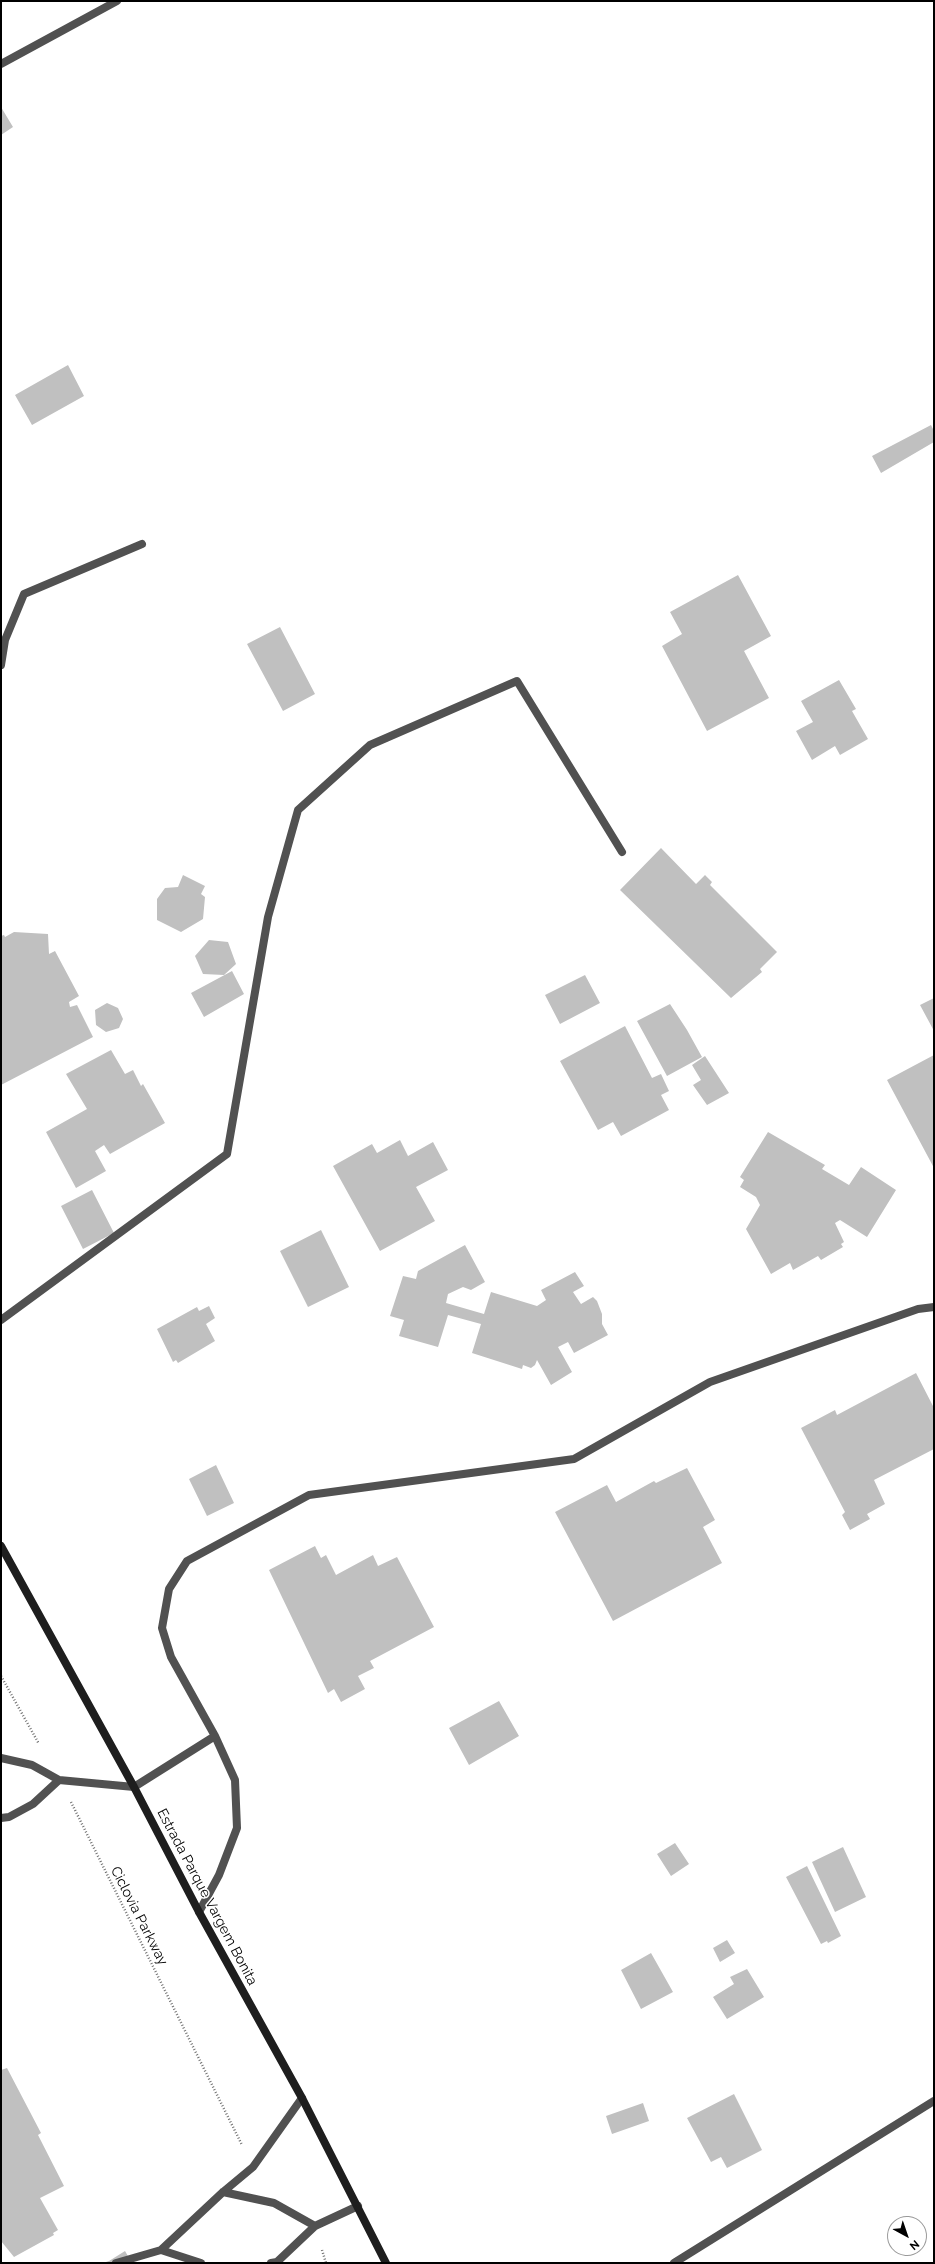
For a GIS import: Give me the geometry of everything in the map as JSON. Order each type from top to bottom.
[{"type":"main road","name":"Estrada Parque Vargem Bonita","points":[[1,1546],[134,1787],[199,1912],[302,2098],[386,2263]]},
{"type":"street","points":[[1,64],[117,1]]},
{"type":"street","points":[[1,665],[5,640],[24,594],[142,544]]},
{"type":"street","points":[[1,1320],[227,1154],[268,917],[298,810],[370,745],[516,681],[622,852]]},
{"type":"street","points":[[199,1912],[218,1875],[237,1828],[235,1780],[215,1736],[172,1657],[162,1628],[169,1589],[187,1561],[309,1494],[574,1459],[710,1382],[918,1309],[934,1307]]},
{"type":"street","points":[[1,1758],[32,1765],[59,1780],[134,1787],[215,1736]]},
{"type":"street","points":[[1,1818],[9,1817],[33,1804],[59,1780]]},
{"type":"street","points":[[116,2263],[161,2250],[223,2192],[253,2167],[302,2098]]},
{"type":"street","points":[[674,2263],[934,2101]]},
{"type":"street","points":[[223,2192],[274,2203],[315,2226]]},
{"type":"street","points":[[272,2263],[277,2262],[315,2226],[358,2206]]},
{"type":"street","points":[[161,2250],[201,2263]]},
{"type":"path","points":[[1,1676],[40,1745]]},
{"type":"path","name":"Ciclovia Parkway","points":[[59,1780],[253,2167]]},
{"type":"building","points":[[1,107],[13,127],[1,135]]},
{"type":"building","points":[[68,365],[84,396],[32,425],[15,395]]},
{"type":"building","points":[[931,425],[934,431],[934,442],[881,473],[872,456]]},
{"type":"building","points":[[738,575],[771,636],[744,651],[769,698],[707,731],[662,646],[682,634],[670,612]]},
{"type":"building","points":[[280,627],[315,694],[283,711],[247,644]]},
{"type":"building","points":[[839,680],[856,709],[852,711],[868,739],[840,755],[835,746],[812,760],[796,731],[813,722],[801,701]]},
{"type":"building","points":[[661,848],[696,884],[705,875],[712,882],[710,885],[777,952],[760,969],[762,972],[731,998],[620,890]]},
{"type":"building","points":[[183,875],[205,886],[201,894],[205,897],[203,919],[181,932],[157,920],[157,899],[165,888],[178,887]]},
{"type":"building","points":[[14,932],[48,934],[49,954],[55,951],[79,996],[69,1002],[70,1007],[77,1005],[93,1037],[1,1085],[1,936],[4,935],[5,937]]},
{"type":"building","points":[[209,940],[228,942],[236,964],[224,975],[203,974],[195,956]]},
{"type":"building","points":[[232,971],[244,994],[204,1017],[191,993]]},
{"type":"building","points":[[585,975],[600,1003],[560,1024],[545,995]]},
{"type":"building","points":[[934,998],[934,1031],[920,1005]]},
{"type":"building","points":[[107,1003],[118,1008],[123,1019],[119,1028],[106,1032],[96,1025],[95,1010]]},
{"type":"building","points":[[670,1004],[702,1057],[667,1076],[637,1021]]},
{"type":"building","points":[[625,1026],[652,1078],[661,1074],[669,1091],[661,1095],[669,1110],[621,1136],[613,1122],[598,1130],[560,1061]]},
{"type":"building","points":[[111,1050],[125,1074],[133,1070],[141,1086],[143,1084],[165,1123],[110,1154],[104,1145],[95,1151],[106,1171],[76,1188],[46,1132],[87,1109],[66,1074]]},
{"type":"building","points":[[934,1055],[934,1168],[887,1080]]},
{"type":"building","points":[[705,1056],[729,1093],[707,1105],[693,1085],[701,1080],[692,1065]]},
{"type":"building","points":[[768,1132],[825,1165],[822,1169],[849,1185],[861,1167],[896,1190],[867,1237],[840,1220],[835,1223],[844,1242],[841,1244],[843,1247],[821,1260],[818,1256],[793,1270],[790,1263],[771,1274],[746,1229],[760,1205],[756,1197],[740,1187],[744,1180],[740,1177]]},
{"type":"building","points":[[400,1140],[408,1156],[433,1142],[448,1170],[416,1187],[435,1221],[380,1251],[333,1166],[372,1144],[377,1153]]},
{"type":"building","points":[[92,1190],[114,1233],[83,1249],[61,1206]]},
{"type":"building","points":[[321,1230],[349,1287],[308,1307],[280,1251]]},
{"type":"building","points":[[465,1245],[485,1282],[471,1290],[463,1287],[448,1294],[446,1303],[484,1314],[491,1292],[537,1306],[546,1300],[541,1290],[575,1272],[584,1286],[573,1292],[581,1304],[593,1297],[597,1301],[602,1314],[602,1324],[608,1335],[574,1353],[568,1342],[558,1347],[572,1372],[551,1385],[537,1360],[535,1365],[531,1368],[523,1365],[522,1369],[472,1353],[481,1324],[448,1315],[438,1347],[399,1336],[404,1320],[390,1316],[403,1276],[416,1279],[418,1271]]},
{"type":"building","points":[[209,1306],[215,1318],[206,1324],[215,1341],[178,1363],[176,1360],[173,1362],[157,1329],[197,1307],[199,1311]]},
{"type":"building","points":[[916,1373],[934,1408],[934,1449],[874,1480],[885,1504],[867,1514],[870,1519],[850,1530],[842,1515],[845,1512],[801,1428],[835,1410],[837,1415]]},
{"type":"building","points":[[216,1465],[234,1503],[207,1516],[189,1479]]},
{"type":"building","points":[[687,1468],[715,1520],[703,1527],[722,1563],[613,1621],[555,1512],[607,1485],[616,1502],[654,1481],[656,1483]]},
{"type":"building","points":[[315,1546],[321,1558],[326,1555],[336,1575],[373,1555],[378,1566],[397,1557],[434,1627],[370,1661],[374,1668],[358,1676],[365,1689],[341,1702],[334,1689],[328,1693],[269,1570]]},
{"type":"building","points":[[499,1701],[519,1736],[469,1765],[449,1728]]},
{"type":"building","points":[[675,1843],[689,1864],[671,1876],[657,1854]]},
{"type":"building","points":[[843,1847],[866,1897],[835,1912],[812,1862]]},
{"type":"building","points":[[807,1866],[841,1936],[828,1943],[827,1941],[821,1944],[786,1877]]},
{"type":"building","points":[[727,1940],[735,1953],[720,1962],[713,1948]]},
{"type":"building","points":[[651,1953],[673,1992],[641,2009],[621,1970]]},
{"type":"building","points":[[747,1969],[764,1997],[727,2019],[713,1997],[734,1984],[730,1977]]},
{"type":"building","points":[[7,2068],[41,2133],[38,2135],[64,2186],[40,2198],[58,2230],[53,2233],[54,2235],[14,2257],[1,2241],[1,2070]]},
{"type":"building","points":[[734,2094],[762,2150],[727,2168],[721,2157],[711,2162],[687,2118]]},
{"type":"building","points":[[643,2103],[649,2121],[612,2134],[606,2116]]},
{"type":"building","points":[[125,2251],[132,2263],[103,2263],[109,2261]]}]
